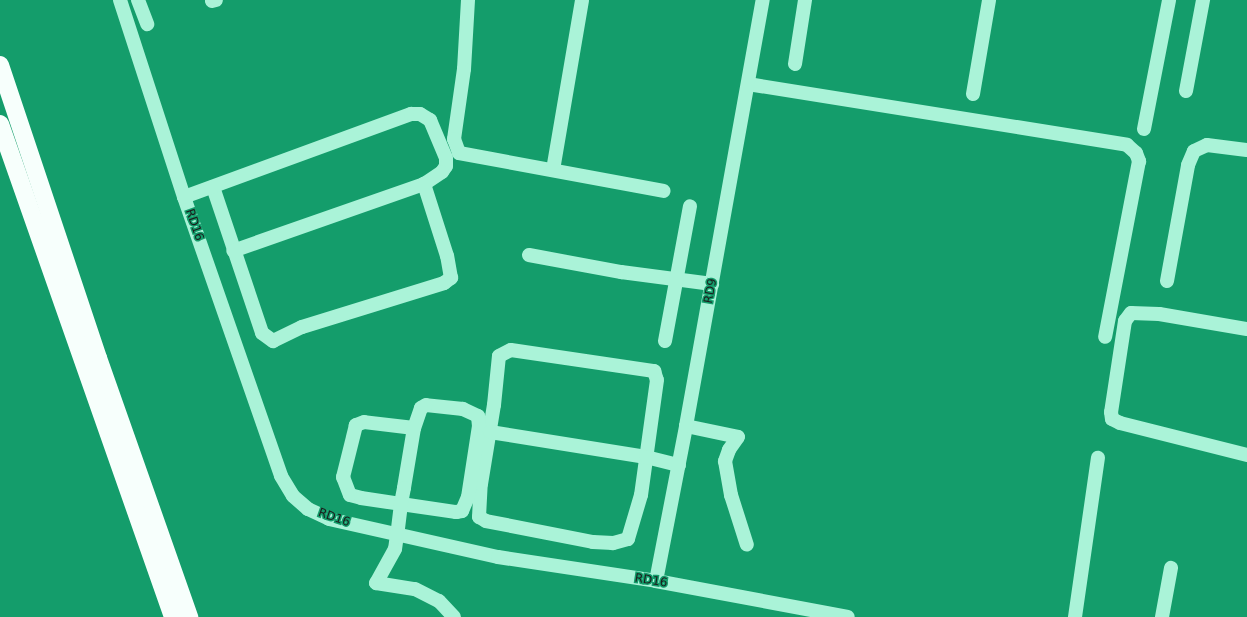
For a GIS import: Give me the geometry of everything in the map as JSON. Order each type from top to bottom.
[{"type":"main road","points":[[0,65],[98,358],[189,617]]},
{"type":"main road","points":[[0,124],[173,617]]},
{"type":"lane","name":"RD16","points":[[120,0],[184,197],[281,476],[293,496],[308,509],[329,519],[498,557],[656,581],[848,617]]},
{"type":"lane","points":[[138,0],[147,24]]},
{"type":"lane","points":[[468,0],[468,31],[454,139],[455,147],[460,153],[664,191]]},
{"type":"lane","points":[[553,170],[582,0]]},
{"type":"lane","name":"RD9","points":[[656,581],[679,465],[762,0]]},
{"type":"lane","points":[[795,64],[805,0]]},
{"type":"lane","points":[[973,94],[989,0]]},
{"type":"lane","points":[[1144,129],[1169,0]]},
{"type":"lane","points":[[1186,91],[1202,0]]},
{"type":"lane","points":[[748,84],[1127,145],[1136,153],[1139,161],[1105,338]]},
{"type":"lane","points":[[184,197],[411,114],[420,114],[430,120],[446,158],[446,166],[442,172],[424,184],[233,251]]},
{"type":"lane","points":[[1167,281],[1188,165],[1194,151],[1207,145],[1247,150]]},
{"type":"lane","points":[[212,187],[262,333],[273,341],[302,327],[444,283],[451,278],[451,272],[424,184]]},
{"type":"lane","points":[[665,342],[678,279],[690,206]]},
{"type":"lane","points":[[529,255],[621,272],[712,284]]},
{"type":"lane","points":[[1247,329],[1159,314],[1131,314],[1125,321],[1111,412],[1112,419],[1120,423],[1247,455]]},
{"type":"lane","points":[[526,351],[654,370],[657,380],[641,495],[628,539],[613,543],[593,542],[486,521],[479,517],[481,484],[490,432],[499,356],[504,352],[526,351]]},
{"type":"lane","points":[[414,428],[364,422],[356,425],[343,478],[350,495],[401,504],[462,511],[468,497],[479,426],[478,416],[474,412],[426,405],[418,414],[414,428],[401,504],[397,535],[392,559],[376,583],[415,589],[439,601],[454,617]]},
{"type":"lane","points":[[686,426],[738,438],[729,450],[726,461],[731,495],[747,545]]},
{"type":"lane","points":[[490,432],[646,457],[679,465]]},
{"type":"lane","points":[[1075,617],[1098,458]]},
{"type":"lane","points":[[1162,617],[1171,568]]}]
